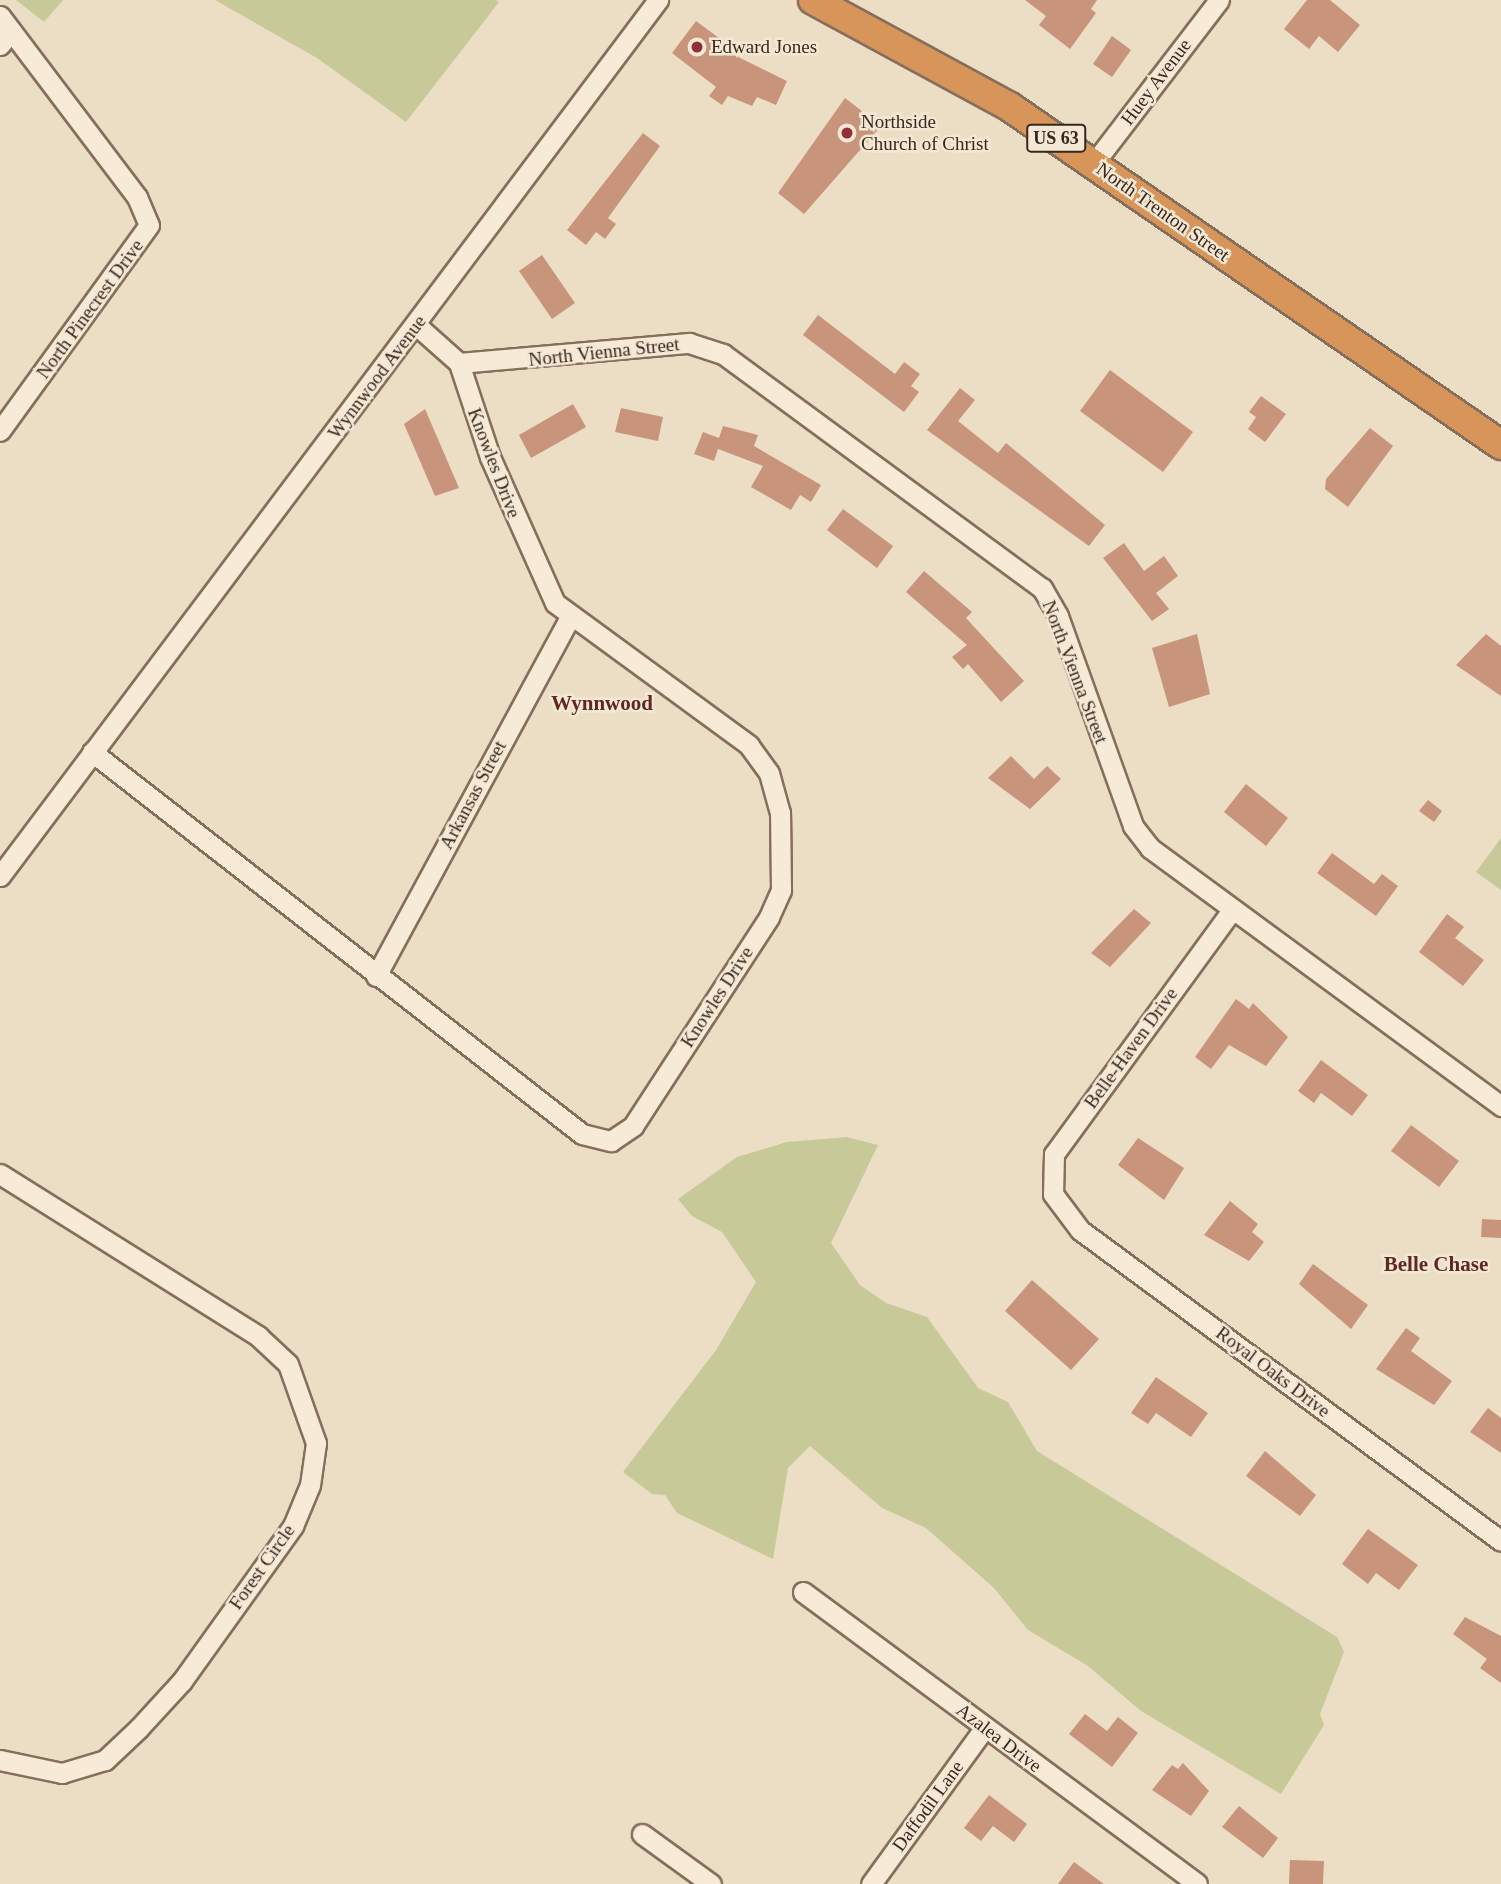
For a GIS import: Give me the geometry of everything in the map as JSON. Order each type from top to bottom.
[{"type":"highway","name":"North Trenton Street","points":[[813,0],[934,62],[1094,163],[1501,445]]},
{"type":"street","name":"Wynnwood Avenue","points":[[92,752],[659,0]]},
{"type":"street","name":"Huey Avenue","points":[[1094,163],[1219,0]]},
{"type":"street","name":"North Pinecrest Drive","points":[[0,431],[149,225],[137,197],[4,31]]},
{"type":"street","name":"Knowles Drive","points":[[92,752],[582,1134],[611,1142],[633,1126],[769,917],[781,890],[780,813],[769,773],[721,721],[555,603],[537,571],[459,363],[416,325]]},
{"type":"street","name":"North Vienna Street","points":[[459,363],[689,343],[723,354],[1042,588],[1133,826],[1165,861],[1501,1106]]},
{"type":"street","name":"Arkansas Street","points":[[376,976],[571,615]]},
{"type":"street","points":[[0,876],[92,752]]},
{"type":"street","name":"Belle-Haven Drive","points":[[1053,1194],[1054,1154],[1232,910]]},
{"type":"street","name":"Forest Circle","points":[[0,1174],[258,1336],[288,1364],[316,1443],[310,1485],[293,1526],[182,1681],[139,1728],[105,1760],[62,1773],[0,1760]]},
{"type":"street","name":"Royal Oaks Drive","points":[[1053,1194],[1080,1230],[1501,1541]]},
{"type":"street","name":"Azalea Drive","points":[[803,1591],[1197,1884]]},
{"type":"street","name":"Daffodil Lane","points":[[871,1884],[985,1727]]},
{"type":"street","points":[[642,1834],[711,1884]]},
{"type":"green space","points":[[16,0],[63,0],[44,22]]},
{"type":"green space","points":[[215,0],[499,2],[406,122],[317,58]]},
{"type":"green space","points":[[1501,838],[1501,890],[1476,872]]},
{"type":"green space","points":[[847,1137],[878,1145],[831,1243],[860,1285],[886,1303],[927,1317],[978,1388],[1008,1402],[1037,1451],[1337,1637],[1344,1652],[1320,1714],[1324,1725],[1281,1794],[1141,1711],[1088,1666],[1028,1630],[994,1588],[926,1528],[882,1508],[810,1446],[788,1468],[773,1559],[677,1513],[665,1495],[652,1494],[623,1472],[716,1350],[756,1282],[722,1232],[692,1216],[678,1199],[737,1157],[787,1142]]},
{"type":"building","points":[[1025,0],[1097,0],[1091,9],[1096,13],[1070,49],[1039,25],[1046,16]]},
{"type":"building","points":[[1307,0],[1330,0],[1360,25],[1338,52],[1319,36],[1309,49],[1284,29]]},
{"type":"building","points":[[696,21],[723,41],[718,47],[787,81],[776,105],[757,97],[752,106],[728,96],[722,105],[709,96],[716,87],[672,53]]},
{"type":"building","points":[[1112,36],[1131,50],[1112,77],[1093,64]]},
{"type":"building","points":[[845,98],[881,126],[804,214],[778,193]]},
{"type":"building","points":[[643,133],[660,146],[608,218],[616,224],[605,239],[596,232],[586,245],[567,230]]},
{"type":"building","points":[[542,255],[575,303],[552,319],[519,271]]},
{"type":"building","points":[[818,315],[895,374],[904,362],[920,374],[911,386],[919,392],[904,412],[803,335]]},
{"type":"building","points":[[1110,370],[1193,432],[1163,472],[1080,411]]},
{"type":"building","points":[[960,388],[975,400],[958,421],[998,453],[1006,443],[1105,525],[1089,546],[927,430]]},
{"type":"building","points":[[1261,396],[1286,414],[1265,442],[1248,429],[1256,417],[1249,412]]},
{"type":"building","points":[[573,404],[586,427],[531,458],[519,435]]},
{"type":"building","points":[[621,408],[663,417],[658,441],[615,432]]},
{"type":"building","points":[[425,409],[459,488],[435,496],[404,424]]},
{"type":"building","points":[[723,426],[758,435],[754,446],[821,485],[811,502],[800,495],[791,510],[751,487],[763,466],[718,449],[714,461],[694,454],[703,432],[719,438]]},
{"type":"building","points":[[1370,428],[1393,446],[1348,507],[1325,489],[1326,479]]},
{"type":"building","points":[[843,509],[893,546],[877,568],[827,530]]},
{"type":"building","points":[[1124,543],[1144,571],[1164,556],[1178,576],[1156,593],[1169,609],[1152,621],[1103,558]]},
{"type":"building","points":[[924,571],[972,612],[966,618],[1024,681],[1001,702],[968,664],[963,669],[952,657],[967,645],[906,592]]},
{"type":"building","points":[[1197,634],[1210,694],[1169,707],[1152,648]]},
{"type":"building","points":[[1486,634],[1501,646],[1501,696],[1456,665]]},
{"type":"building","points":[[1011,756],[1034,779],[1047,766],[1061,779],[1030,809],[988,778]]},
{"type":"building","points":[[1246,784],[1288,818],[1266,846],[1224,812]]},
{"type":"building","points":[[1428,800],[1442,811],[1434,822],[1419,811]]},
{"type":"building","points":[[1332,853],[1374,884],[1382,874],[1398,886],[1376,916],[1317,873]]},
{"type":"building","points":[[1134,909],[1151,923],[1110,967],[1091,953]]},
{"type":"building","points":[[1447,914],[1464,927],[1455,938],[1484,960],[1463,986],[1419,952]]},
{"type":"building","points":[[1236,999],[1249,1009],[1253,1003],[1288,1037],[1266,1066],[1229,1045],[1211,1069],[1195,1057]]},
{"type":"building","points":[[1321,1060],[1368,1095],[1352,1116],[1321,1093],[1314,1103],[1298,1091]]},
{"type":"building","points":[[1411,1125],[1459,1161],[1439,1187],[1391,1151]]},
{"type":"building","points":[[1138,1138],[1184,1168],[1164,1200],[1118,1165]]},
{"type":"building","points":[[1230,1201],[1258,1224],[1252,1232],[1264,1242],[1249,1261],[1204,1235]]},
{"type":"building","points":[[1482,1219],[1501,1220],[1501,1238],[1481,1237]]},
{"type":"building","points":[[1313,1264],[1368,1305],[1351,1329],[1299,1284]]},
{"type":"building","points":[[1032,1280],[1099,1339],[1071,1370],[1005,1311]]},
{"type":"building","points":[[1406,1328],[1420,1338],[1411,1351],[1452,1381],[1434,1405],[1376,1369]]},
{"type":"building","points":[[1156,1377],[1208,1413],[1191,1437],[1156,1413],[1148,1424],[1131,1413]]},
{"type":"building","points":[[1488,1408],[1501,1418],[1501,1453],[1470,1432]]},
{"type":"building","points":[[1265,1451],[1316,1495],[1300,1516],[1246,1476]]},
{"type":"building","points":[[1368,1529],[1418,1565],[1399,1590],[1376,1573],[1368,1584],[1342,1564]]},
{"type":"building","points":[[1465,1617],[1501,1636],[1501,1683],[1480,1668],[1487,1659],[1453,1634]]},
{"type":"building","points":[[1085,1714],[1107,1731],[1118,1717],[1138,1733],[1112,1767],[1069,1734]]},
{"type":"building","points":[[1183,1763],[1209,1791],[1191,1816],[1152,1790],[1172,1765],[1178,1769]]},
{"type":"building","points":[[989,1795],[1027,1824],[1014,1842],[993,1826],[981,1841],[964,1828]]},
{"type":"building","points":[[1239,1806],[1278,1838],[1263,1858],[1222,1827]]},
{"type":"building","points":[[1290,1860],[1324,1861],[1323,1884],[1289,1884]]},
{"type":"building","points":[[1074,1862],[1104,1884],[1058,1884]]},
{"type":"place","name":"Edward Jones","points":[[697,47]]},
{"type":"place","name":"Northside Church of Christ","points":[[847,133]]},
{"type":"district","name":"Wynnwood","points":[[602,703]]},
{"type":"district","name":"Belle Chase","points":[[1436,1264]]}]
